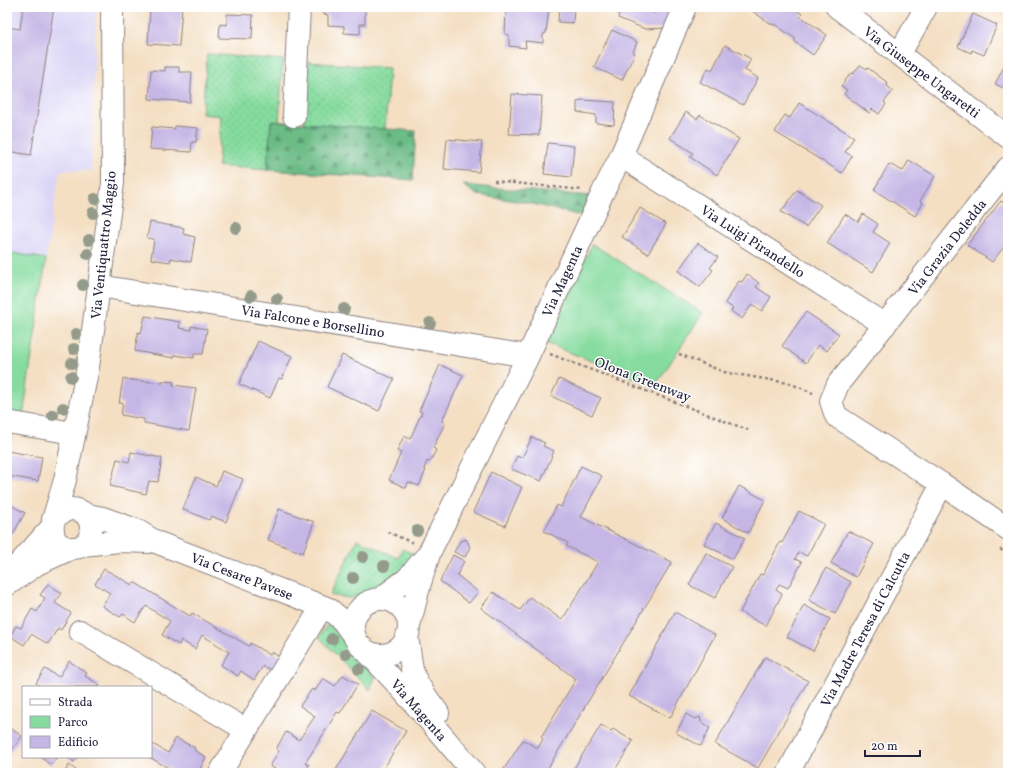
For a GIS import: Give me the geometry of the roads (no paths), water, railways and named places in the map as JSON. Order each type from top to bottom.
[{"type":"street","name":"Via Ventiquattro Maggio","points":[[53,523],[65,480],[88,367],[113,183],[112,7]]},
{"type":"street","points":[[294,116],[299,7]]},
{"type":"street","name":"Via Magenta","points":[[430,551],[529,351],[621,156],[685,7]]},
{"type":"street","name":"Via Giuseppe Ungaretti","points":[[837,7],[1008,137]]},
{"type":"street","points":[[899,55],[926,7]]},
{"type":"street","name":"Via Luigi Pirandello","points":[[621,156],[885,325]]},
{"type":"street","name":"Via Grazia Deledda","points":[[885,325],[1008,168]]},
{"type":"street","name":"Via Falcone e Borsellino","points":[[99,286],[529,351]]},
{"type":"street","points":[[885,325],[838,384],[831,401],[836,416],[942,484],[1008,529]]},
{"type":"street","points":[[7,422],[74,433]]},
{"type":"street","points":[[7,585],[37,564],[76,547],[90,538],[92,530],[91,525],[65,480]]},
{"type":"street","name":"Via Madre Teresa di Calcutta","points":[[788,773],[942,484]]},
{"type":"street","name":"Via Ventiquattro Maggio","points":[[7,577],[61,512],[74,509],[84,513]]},
{"type":"street","name":"Via Cesare Pavese","points":[[84,513],[136,530],[156,542],[325,608],[342,621],[359,644]]},
{"type":"street","points":[[53,523],[55,540],[61,546],[76,547]]},
{"type":"street","name":"Via Cesare Pavese","points":[[76,547],[119,541],[156,542]]},
{"type":"street","points":[[430,551],[403,644],[397,650],[388,654],[379,655],[370,653],[359,644],[354,631],[354,622],[357,614],[362,607],[375,601],[407,579],[430,551]]},
{"type":"street","name":"Via Magenta","points":[[375,601],[389,600],[403,610],[407,617],[410,655],[416,680],[422,691],[480,773]]},
{"type":"street","name":"Via Cesare Pavese","points":[[325,608],[350,608],[375,601]]},
{"type":"street","points":[[220,773],[325,608]]},
{"type":"street","points":[[80,631],[246,730]]},
{"type":"street","name":"Via Magenta","points":[[359,644],[383,668],[474,773]]}]
